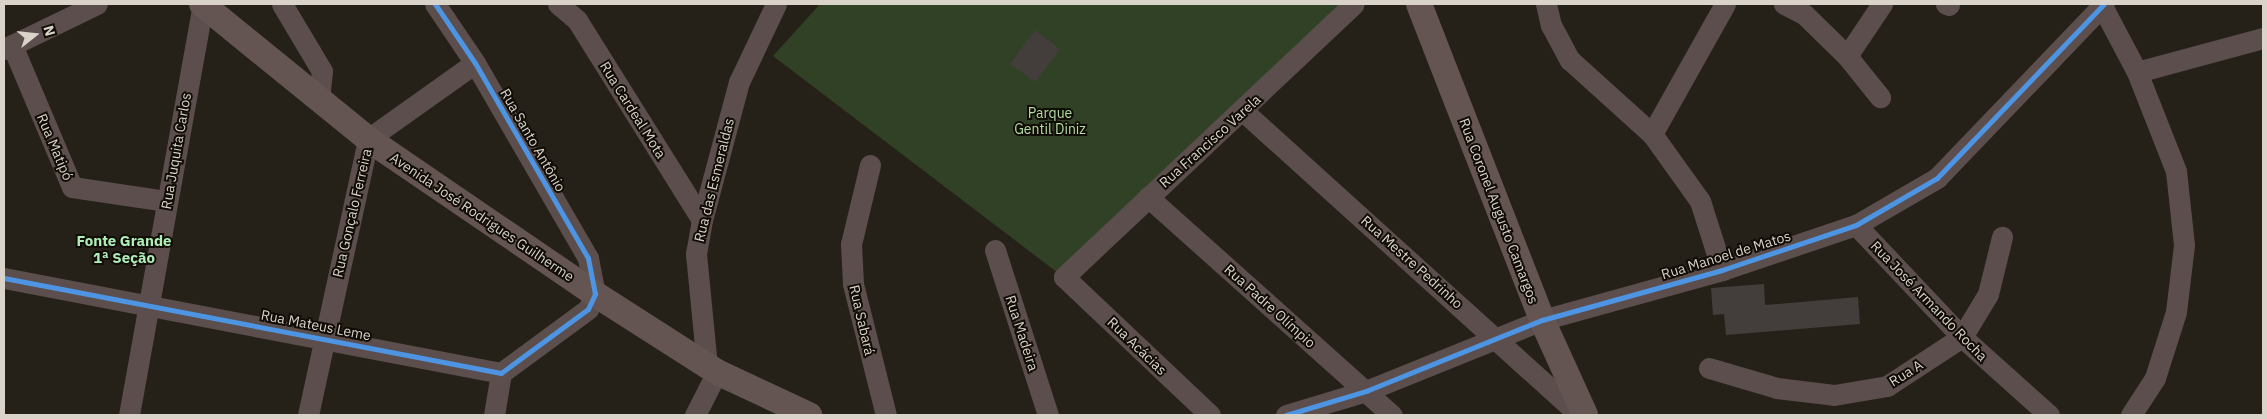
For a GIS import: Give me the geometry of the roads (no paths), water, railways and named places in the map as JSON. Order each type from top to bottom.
[{"type":"main road","name":"Avenida José Rodrigues Guilherme","points":[[203,4],[368,139],[595,294],[712,369],[809,415]]},
{"type":"main road","name":"Rua Coronel Augusto Camargos","points":[[1419,4],[1542,320],[1585,415]]},
{"type":"street","points":[[8,47],[97,4]]},
{"type":"street","name":"Rua Juquita Carlos","points":[[129,415],[203,4]]},
{"type":"street","points":[[282,4],[322,72],[320,100]]},
{"type":"street","name":"Rua Santo Antônio","points":[[435,4],[475,63],[588,258],[595,294]]},
{"type":"street","name":"Rua Cardeal Mota","points":[[558,4],[577,20],[702,220]]},
{"type":"street","name":"Rua Francisco Varela","points":[[1064,276],[1244,110],[1354,4]]},
{"type":"street","points":[[1546,4],[1551,25],[1570,60],[1652,134],[1700,201],[1722,270]]},
{"type":"street","points":[[1652,134],[1725,4]]},
{"type":"street","points":[[1784,4],[1807,9],[1880,97]]},
{"type":"street","points":[[1847,56],[1882,4]]},
{"type":"street","points":[[2102,4],[2137,72],[2176,171],[2184,245],[2176,312],[2155,378],[2131,415]]},
{"type":"street","name":"Rua Manoel de Matos","points":[[1286,415],[1366,391],[1542,320],[1722,270],[1856,225],[1938,178],[2102,4]]},
{"type":"street","name":"Rua das Esmeraldas","points":[[712,369],[696,254],[702,220],[739,82],[774,5]]},
{"type":"street","points":[[2137,72],[2263,38]]},
{"type":"street","name":"Rua Matipó","points":[[8,47],[72,187],[167,201]]},
{"type":"street","name":"Rua Gonçalo Ferreira","points":[[308,415],[323,338],[368,139],[475,63]]},
{"type":"street","name":"Rua Mestre Pedrinho","points":[[1244,110],[1580,415]]},
{"type":"street","name":"Rua Sabará","points":[[870,165],[852,244],[853,284],[886,415]]},
{"type":"street","name":"Rua Padre Olímpio","points":[[1148,197],[1392,415]]},
{"type":"street","name":"Rua José Armando Rocha","points":[[1856,225],[1962,337],[2049,415]]},
{"type":"street","name":"Rua A","points":[[1709,368],[1777,388],[1834,395],[1887,386],[1962,337],[1988,294],[2002,236]]},
{"type":"street","name":"Rua Madeira","points":[[996,250],[1048,415]]},
{"type":"street","name":"Rua Acácias","points":[[1064,276],[1210,415]]},
{"type":"street","name":"Rua Mateus Leme","points":[[4,278],[501,373]]},
{"type":"street","points":[[494,415],[501,373],[588,309],[595,294]]},
{"type":"street","points":[[695,415],[712,369]]},
{"type":"district","name":"Fonte Grande 1ª Seção","points":[[124,248]]},
{"type":"park label","name":"Parque Gentil Diniz","points":[[1050,122]]}]
